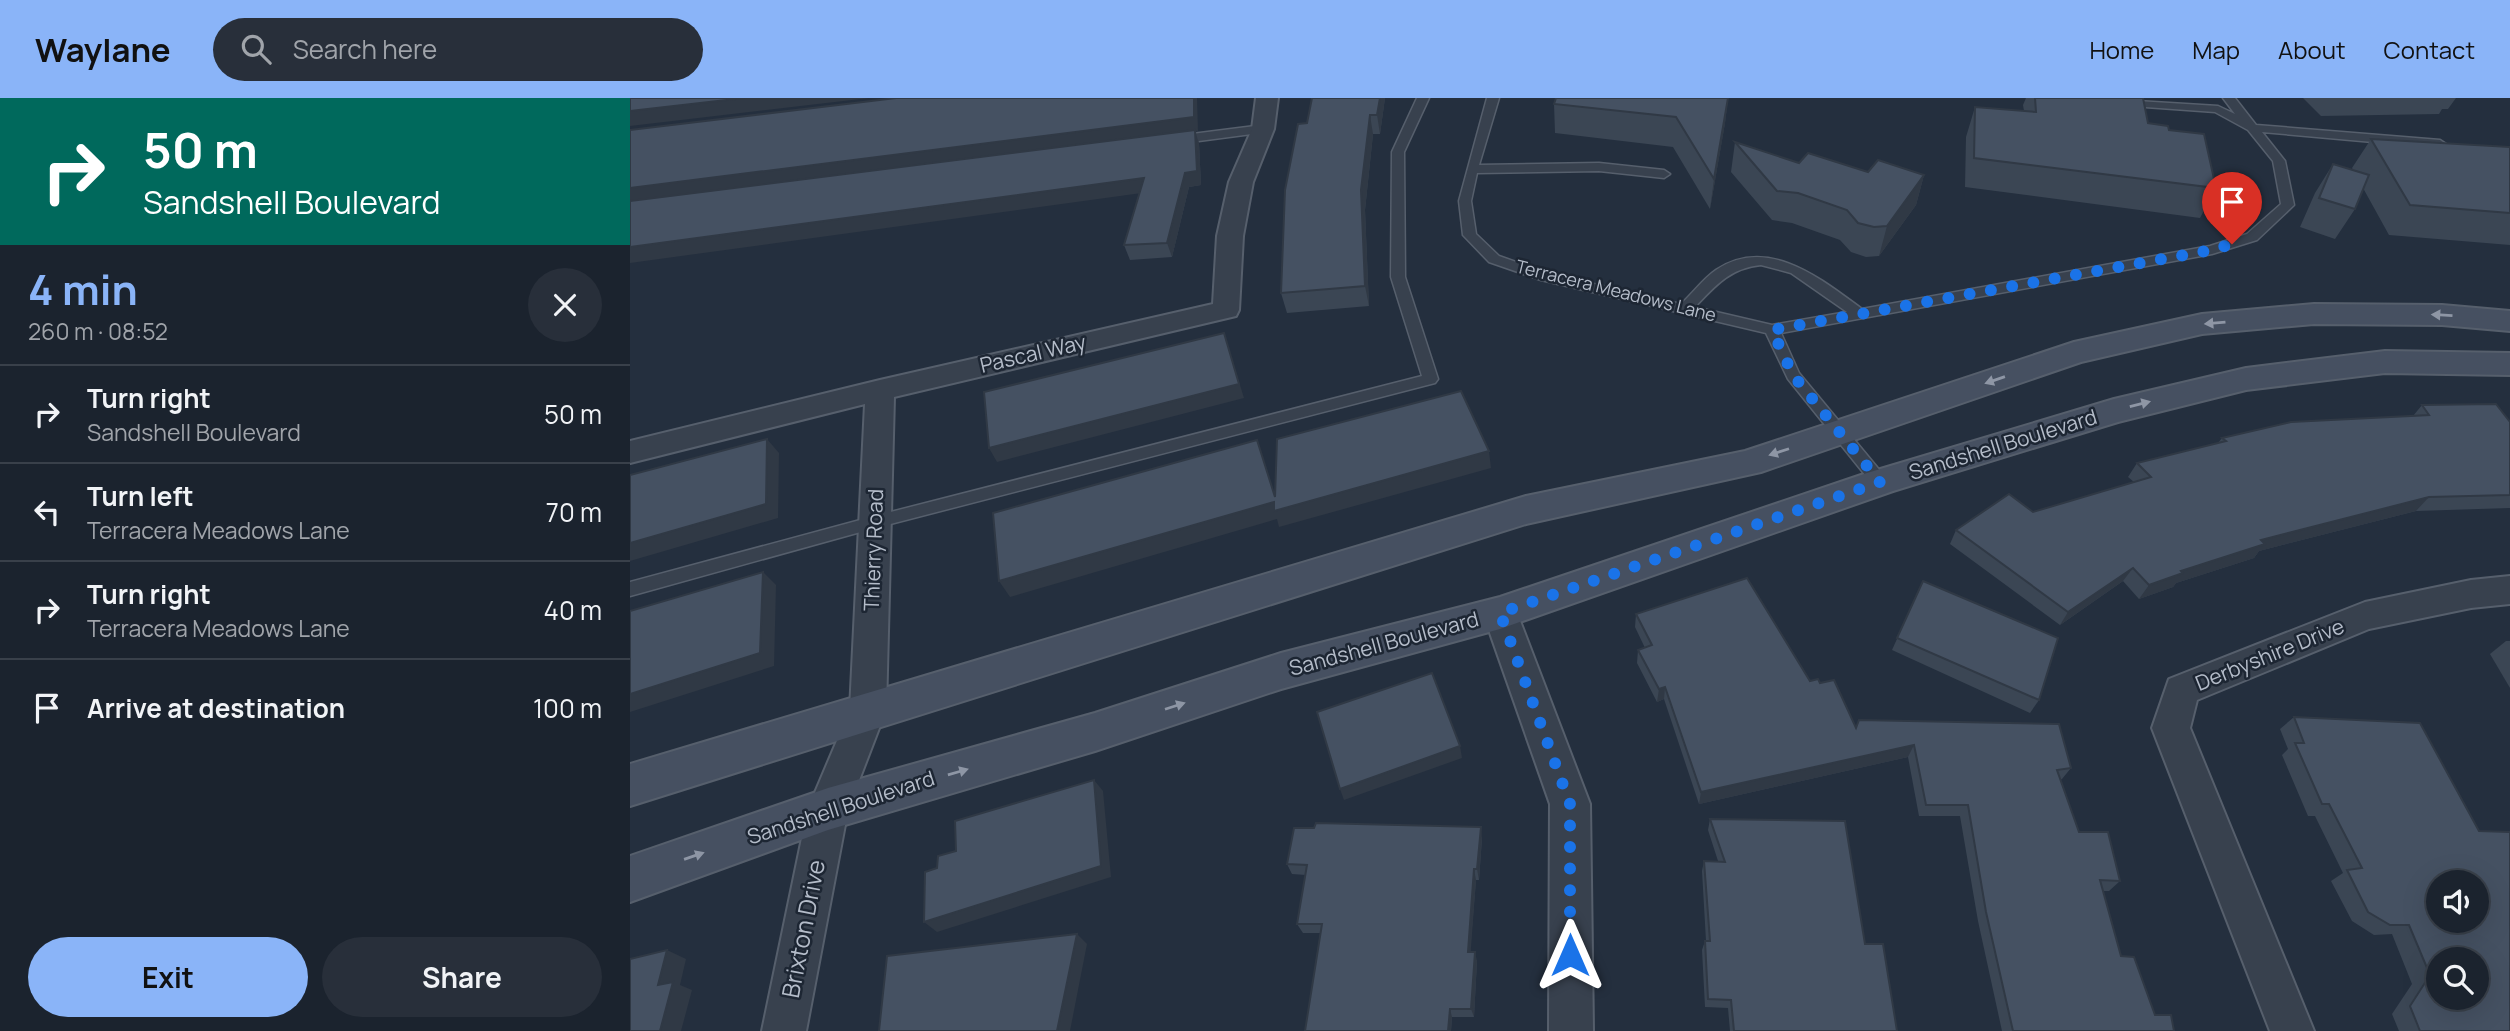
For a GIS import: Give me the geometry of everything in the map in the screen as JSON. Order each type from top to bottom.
[{"type":"street","name":"Pascal Way","points":[[630,452],[880,390],[1226,310],[1230,236],[1241,182],[1262,129],[1267,98]]},
{"type":"street","points":[[630,785],[1526,510],[1748,463],[2074,353],[2202,324],[2314,314],[2442,315],[2510,321]]},
{"type":"street","name":"Sandshell Boulevard","points":[[630,879],[828,809],[1095,732],[1281,671],[1500,613],[1880,482],[2114,411],[2246,379],[2385,362],[2510,364]]},
{"type":"street","name":"Thierry Road","points":[[868,710],[880,390]]},
{"type":"street","name":"Derbyshire Drive","points":[[2292,1031],[2171,728],[2182,690],[2365,616],[2471,594],[2510,590]]},
{"type":"street","points":[[1500,613],[1570,804],[1571,1031]]},
{"type":"street","name":"Brixton Drive","points":[[784,1031],[828,809],[868,710]]},
{"type":"lane","points":[[630,589],[875,522],[1430,379],[1398,277],[1398,152],[1423,98]]},
{"type":"lane","points":[[1493,98],[1472,169],[1599,167],[1664,174]]},
{"type":"lane","name":"Terracera Meadows Lane","points":[[1472,169],[1465,201],[1470,236],[1494,259],[1546,277],[1772,330],[2212,250],[2252,237],[2288,205],[2278,161],[2229,98]]},
{"type":"lane","points":[[2113,102],[2218,109],[2253,128],[2456,145]]},
{"type":"lane","points":[[1166,142],[1262,129]]},
{"type":"lane","points":[[1685,309],[1723,271],[1754,259],[1797,269],[1859,314]]},
{"type":"lane","points":[[1772,330],[1793,375],[1880,482]]},
{"type":"building","points":[[630,98],[744,98],[630,111]]},
{"type":"building","points":[[896,98],[1194,98],[1194,117],[630,188],[630,130]]},
{"type":"building","points":[[1312,98],[1380,98],[1377,115],[1370,115],[1361,190],[1365,286],[1281,293],[1285,190],[1298,124],[1307,123]]},
{"type":"building","points":[[1556,98],[1728,98],[1714,179],[1676,117],[1554,104]]},
{"type":"building","points":[[2035,98],[2143,98],[2148,123],[2168,126],[2169,130],[2204,134],[2216,188],[1974,158],[1975,107],[2036,112]]},
{"type":"building","points":[[1195,130],[1197,171],[1185,173],[1167,243],[1124,245],[1144,178],[630,247],[630,201]]},
{"type":"building","points":[[2371,139],[2510,147],[2510,213],[2410,205]]},
{"type":"building","points":[[1735,142],[1799,163],[1808,153],[1868,172],[1878,160],[1924,175],[1887,226],[1874,227],[1858,223],[1847,210],[1798,193],[1777,191]]},
{"type":"building","points":[[2333,164],[2369,175],[2355,209],[2319,198]]},
{"type":"building","points":[[1224,333],[1239,384],[989,448],[984,392]]},
{"type":"building","points":[[1461,391],[1489,451],[1274,511],[1274,502],[999,581],[993,513],[1257,440],[1275,497],[1277,439]]},
{"type":"building","points":[[2496,404],[2510,422],[2510,495],[2429,497],[2261,540],[2265,544],[2181,571],[2183,573],[2149,585],[2133,568],[2068,612],[1956,530],[2009,494],[2033,512],[2151,477],[2137,463],[2226,441],[2222,438],[2291,422],[2429,415],[2422,405]]},
{"type":"building","points":[[767,439],[766,504],[630,543],[630,475]]},
{"type":"building","points":[[763,572],[760,653],[630,694],[630,611]]},
{"type":"building","points":[[1747,578],[1810,681],[1818,679],[1820,683],[1834,680],[1856,728],[1859,720],[2059,724],[2071,768],[2057,770],[2079,832],[2108,832],[2120,881],[2100,880],[2121,956],[2134,957],[2155,1015],[2171,1015],[2174,1031],[2013,1031],[1986,912],[1968,805],[1926,805],[1914,745],[1701,792],[1665,687],[1659,689],[1638,650],[1652,645],[1636,614]]},
{"type":"building","points":[[1923,581],[2058,638],[2039,700],[1897,638]]},
{"type":"building","points":[[1432,673],[1460,746],[1340,789],[1317,712]]},
{"type":"building","points":[[2294,717],[2420,723],[2479,831],[2510,832],[2510,1031],[2420,1031],[2410,1006],[2426,981],[2426,1010],[2489,1010],[2489,947],[2426,947],[2426,965],[2409,925],[2390,925],[2368,912],[2347,870],[2362,868],[2329,804],[2322,804],[2295,743],[2304,743]]},
{"type":"building","points":[[1094,780],[1101,866],[924,922],[925,872],[937,868],[938,856],[956,851],[955,821]]},
{"type":"building","points":[[1710,819],[1845,821],[1865,944],[1883,944],[1897,1031],[1734,1031],[1731,1000],[1708,999],[1705,941],[1710,941],[1704,861],[1725,862]]},
{"type":"building","points":[[1316,823],[1481,827],[1477,869],[1474,869],[1468,952],[1475,952],[1471,1009],[1450,1009],[1448,1031],[1305,1031],[1322,924],[1297,924],[1307,865],[1287,864],[1294,828],[1314,828]]},
{"type":"building","points":[[1077,934],[1057,1031],[879,1031],[887,956]]},
{"type":"building","points":[[667,950],[658,985],[673,982],[660,1031],[630,1031],[630,959]]},
{"type":"route","points":[[1570,955],[1570,804],[1500,613],[1880,482],[1793,375],[1772,330],[2212,250],[2232,244]]}]
